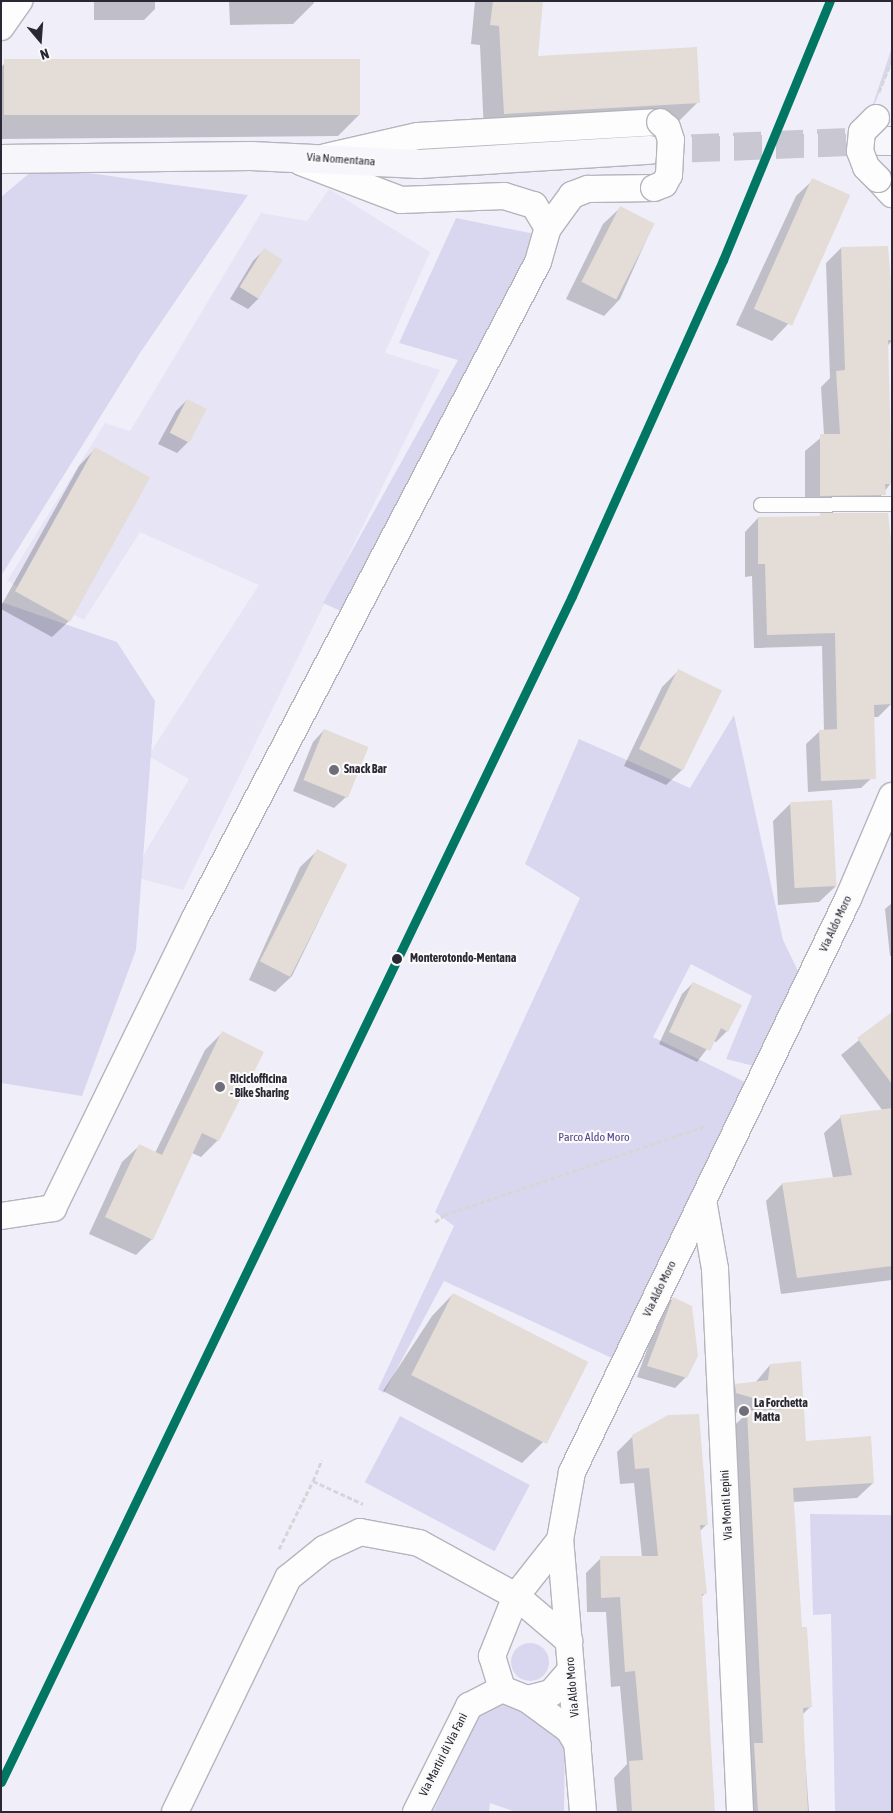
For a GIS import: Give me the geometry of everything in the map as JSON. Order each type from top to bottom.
[{"type":"main road","name":"Via Nomentana","points":[[1,159],[288,157],[436,163],[650,150]]},
{"type":"main road","name":"Via Nomentana","points":[[1,173],[32,159]]},
{"type":"street","points":[[1,27],[19,1]]},
{"type":"street","points":[[1,1216],[52,1208],[194,920],[538,262],[548,228],[572,195],[588,189],[654,188],[664,184],[669,176],[671,140],[667,128],[660,122],[418,136],[320,159]]},
{"type":"street","points":[[885,130],[862,132],[860,151],[866,167],[885,186]]},
{"type":"street","points":[[288,157],[401,200],[504,196],[519,200],[534,205],[548,228]]},
{"type":"street","name":"Via Aldo Moro","points":[[583,1812],[560,1540],[572,1472],[848,899],[892,796]]},
{"type":"street","name":"Via Monti Lepini","points":[[703,1200],[715,1269],[740,1812]]},
{"type":"street","points":[[175,1812],[288,1578],[324,1550],[360,1532],[419,1544],[516,1596],[569,1641]]},
{"type":"street","points":[[560,1540],[516,1596],[492,1656],[502,1689],[527,1699],[569,1730],[578,1745]]},
{"type":"street","points":[[527,1699],[551,1693],[571,1670]]},
{"type":"street","name":"Via Martiri di Via Fani","points":[[416,1812],[469,1706],[502,1689]]},
{"type":"lane","points":[[761,505],[892,504]]},
{"type":"path","points":[[435,1222],[444,1215],[715,1122],[736,1132]]},
{"type":"path","points":[[313,1481],[322,1460]]},
{"type":"shaded area","points":[[329,189],[430,252],[385,353],[440,370],[183,890],[131,876],[189,779],[148,756],[259,585],[140,532],[84,620],[7,581],[105,423],[130,431],[261,213],[307,221]]},
{"type":"green space","points":[[892,47],[892,62],[866,125]]},
{"type":"green space","points":[[38,166],[248,195],[140,353],[1,576],[1,197]]},
{"type":"green space","points":[[456,218],[535,234],[507,298],[343,612],[323,603],[458,360],[399,343]]},
{"type":"green space","points":[[1,602],[117,642],[155,701],[136,950],[82,1096],[1,1083]]},
{"type":"green space","name":"Parco Aldo Moro","points":[[734,715],[783,940],[800,975],[758,1067],[726,1059],[752,996],[691,964],[653,1037],[745,1082],[614,1359],[444,1281],[384,1393],[378,1389],[454,1226],[435,1212],[580,898],[525,864],[579,739],[690,788]]},
{"type":"green space","points":[[400,1416],[530,1485],[495,1551],[365,1482]]},
{"type":"green space","points":[[810,1514],[892,1515],[892,1812],[835,1812],[831,1614],[813,1615]]},
{"type":"green space","points":[[530,1643],[544,1648],[549,1662],[544,1676],[530,1681],[516,1676],[511,1662],[516,1648]]},
{"type":"green space","points":[[503,1696],[565,1734],[564,1812],[516,1812],[490,1803],[489,1812],[433,1812],[478,1716]]},
{"type":"building","points":[[493,1],[543,1],[538,56],[697,47],[700,103],[504,114],[499,26],[490,25]]},
{"type":"building","points":[[4,59],[360,59],[360,115],[4,115]]},
{"type":"building","points":[[812,178],[850,195],[792,326],[754,309]]},
{"type":"building","points":[[620,206],[655,224],[616,299],[581,282]]},
{"type":"building","points":[[888,246],[892,296],[892,340],[888,340],[892,484],[885,484],[886,495],[820,496],[820,434],[840,434],[836,371],[845,370],[841,247]]},
{"type":"building","points":[[264,248],[283,260],[258,299],[240,287]]},
{"type":"building","points":[[187,399],[207,409],[189,443],[170,433]]},
{"type":"building","points":[[95,447],[150,478],[70,622],[15,591]]},
{"type":"building","points":[[820,513],[888,513],[892,549],[892,704],[874,705],[876,779],[821,781],[819,730],[837,729],[835,633],[767,635],[765,564],[758,564],[758,517],[820,516]]},
{"type":"building","points":[[678,669],[722,690],[683,770],[639,749]]},
{"type":"building","points":[[324,729],[369,747],[348,798],[303,780]]},
{"type":"building","points":[[832,800],[837,886],[795,888],[790,802]]},
{"type":"building","points":[[317,849],[347,864],[290,977],[260,961]]},
{"type":"building","points":[[693,982],[742,1005],[728,1032],[721,1028],[710,1051],[669,1032]]},
{"type":"building","points":[[892,1012],[892,1084],[857,1038]]},
{"type":"building","points":[[222,1031],[264,1052],[219,1141],[202,1133],[153,1240],[105,1217],[139,1144],[162,1155]]},
{"type":"building","points":[[892,1108],[892,1266],[797,1278],[782,1183],[852,1175],[840,1115]]},
{"type":"building","points":[[453,1293],[588,1362],[547,1444],[411,1375]]},
{"type":"building","points":[[673,1297],[692,1306],[698,1356],[687,1378],[647,1366]]},
{"type":"building","points":[[801,1361],[806,1441],[871,1436],[874,1483],[793,1488],[802,1627],[807,1627],[812,1707],[803,1708],[808,1812],[758,1812],[754,1743],[763,1743],[747,1411],[791,1409],[736,1393],[735,1384],[768,1380],[770,1364]]},
{"type":"building","points":[[699,1414],[708,1525],[700,1525],[707,1594],[702,1594],[715,1812],[632,1812],[629,1761],[643,1760],[635,1671],[625,1672],[620,1597],[601,1598],[600,1556],[658,1556],[649,1468],[635,1469],[632,1435],[668,1415]]},
{"type":"tunnel","points":[[650,150],[879,141]]},
{"type":"transit line","points":[[1,1782],[572,596],[723,260],[830,1]]},
{"type":"place","name":"Snack Bar","points":[[334,770]]},
{"type":"place","name":"Monterotondo-Mentana","points":[[397,959]]},
{"type":"place","name":"Riciclofficina - Bike Sharing","points":[[220,1087]]},
{"type":"place","name":"La Forchetta Matta","points":[[744,1411]]}]
